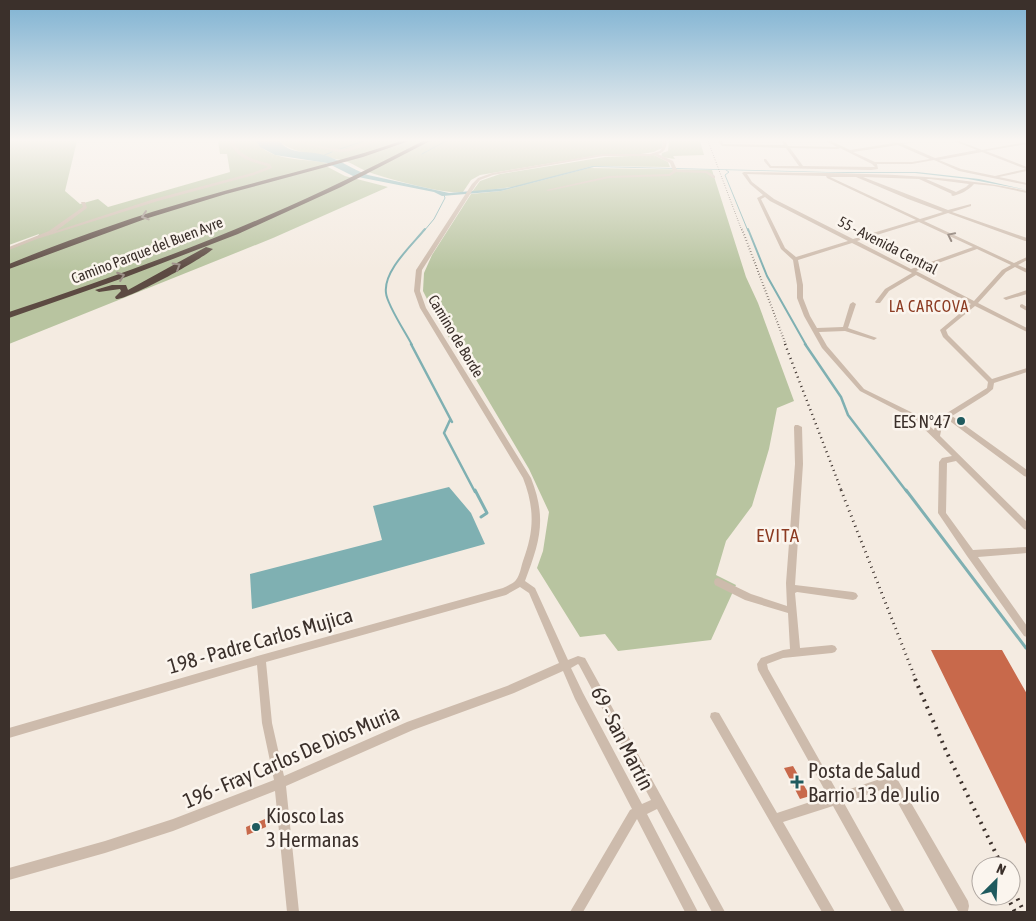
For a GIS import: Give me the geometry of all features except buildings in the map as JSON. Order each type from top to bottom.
[{"type":"highway","name":"Camino Parque del Buen Ayre","points":[[9,267],[59,247],[156,213],[262,184]]},
{"type":"highway","name":"Camino Parque del Buen Ayre","points":[[9,315],[159,261],[310,200],[344,184]]},
{"type":"highway","points":[[9,322],[107,288],[123,287],[125,292],[119,297],[147,284],[199,254],[310,200]]},
{"type":"street","points":[[9,249],[156,200],[216,184]]},
{"type":"street","name":"Camino de Borde","points":[[474,184],[421,266],[417,279],[417,291],[423,308],[527,478],[533,493],[538,523],[534,545],[520,582]]},
{"type":"street","points":[[548,190],[576,184]]},
{"type":"street","name":"55 - Avenida Central","points":[[753,184],[766,195],[851,241],[1027,330]]},
{"type":"street","points":[[844,184],[1027,271]]},
{"type":"street","points":[[876,184],[1027,240]]},
{"type":"street","points":[[931,184],[957,194]]},
{"type":"street","points":[[951,196],[968,188],[971,184]]},
{"type":"street","points":[[986,184],[1027,192]]},
{"type":"street","points":[[1006,187],[1027,198]]},
{"type":"street","points":[[766,195],[759,198],[783,249],[795,259],[800,285],[800,298],[814,330],[824,347],[862,390],[916,417],[1027,527]]},
{"type":"street","points":[[38,238],[51,232],[85,207],[83,203]]},
{"type":"street","points":[[795,259],[969,205]]},
{"type":"street","points":[[878,302],[888,290],[914,272],[976,248]]},
{"type":"street","points":[[991,382],[943,332],[947,325],[975,303],[1004,271],[1027,258]]},
{"type":"street","points":[[1006,298],[1027,292]]},
{"type":"street","points":[[845,329],[853,304]]},
{"type":"street","points":[[814,330],[845,329],[874,338]]},
{"type":"street","points":[[991,382],[1027,370]]},
{"type":"street","points":[[936,436],[943,418],[985,393],[990,389],[991,382]]},
{"type":"street","points":[[916,417],[943,418],[1027,474]]},
{"type":"street","points":[[795,652],[790,590],[799,464],[798,427]]},
{"type":"street","points":[[958,458],[943,462],[942,513],[1027,633]]},
{"type":"street","points":[[970,554],[1027,550]]},
{"type":"street","name":"198 - Padre Carlos Mujica","points":[[9,733],[261,659],[506,591],[520,582]]},
{"type":"street","name":"69 - San Martín","points":[[520,582],[532,591],[579,696],[692,912]]},
{"type":"street","points":[[718,582],[748,597],[792,611]]},
{"type":"street","points":[[790,590],[796,588],[853,596]]},
{"type":"street","points":[[832,649],[783,654],[764,661],[762,664],[763,670],[899,912]]},
{"type":"street","points":[[261,659],[267,741],[280,783],[293,912]]},
{"type":"street","name":"196 - Fray Carlos De Dios Muria","points":[[9,874],[132,839],[280,783],[411,726],[510,690],[578,660],[582,662]]},
{"type":"street","name":"69 - San Martín","points":[[582,662],[719,912]]},
{"type":"street","points":[[714,717],[776,819],[829,912]]},
{"type":"street","points":[[776,819],[892,781],[963,906]]},
{"type":"street","points":[[576,912],[634,814],[659,802]]},
{"type":"green space","points":[[9,184],[67,184],[65,191],[80,204],[98,199],[108,207],[188,184],[376,184],[388,187],[273,238],[9,344],[9,249],[37,238],[39,234],[9,245]]},
{"type":"green space","points":[[411,184],[468,184],[463,192],[443,191]]},
{"type":"green space","points":[[478,184],[527,184],[520,186],[472,192]]},
{"type":"green space","points":[[528,184],[716,184],[746,277],[758,303],[794,401],[777,408],[769,449],[752,506],[726,541],[716,575],[736,585],[711,640],[618,651],[605,634],[580,637],[537,568],[543,551],[549,512],[529,469],[475,378],[437,319],[423,291],[424,273],[432,255],[471,194],[501,191]]},
{"type":"water","points":[[393,184],[408,184],[449,193],[507,188],[528,184],[501,191],[442,196],[434,192]]},
{"type":"water","points":[[995,184],[1001,184],[1027,190]]},
{"type":"water","points":[[449,487],[471,513],[485,544],[252,609],[250,574],[382,540],[373,506]]},
{"type":"waterway","points":[[729,184],[748,231]]},
{"type":"waterway","points":[[424,231],[434,219],[445,198],[444,195]]},
{"type":"waterway","points":[[412,345],[387,298],[386,285],[394,267],[425,229]]},
{"type":"waterway","points":[[748,229],[767,276],[806,345]]},
{"type":"waterway","points":[[411,344],[452,422]]},
{"type":"waterway","points":[[805,344],[841,397],[848,415],[907,492]]},
{"type":"waterway","points":[[450,420],[444,433],[475,492]]},
{"type":"waterway","points":[[475,490],[487,513],[481,517]]},
{"type":"waterway","points":[[906,490],[1026,648]]},
{"type":"railway","points":[[724,184],[742,231]]},
{"type":"railway","points":[[742,229],[786,345]]},
{"type":"railway","points":[[785,344],[842,492]]},
{"type":"railway","points":[[841,490],[916,680]]},
{"type":"railway","points":[[915,679],[947,753],[997,856]]},
{"type":"railway","points":[[1012,906],[1015,912]]},
{"type":"railway","points":[[1021,906],[1024,912]]},
{"type":"place","name":"EES N°47","points":[[961,421]]},
{"type":"place","name":"Posta de Salud Barrio 13 de Julio","points":[[797,782]]},
{"type":"place","name":"Kiosco Las 3 Hermanas","points":[[256,827]]},
{"type":"district","name":"LA CARCOVA","points":[[929,306]]},
{"type":"district","name":"EVITA","points":[[778,535]]}]
